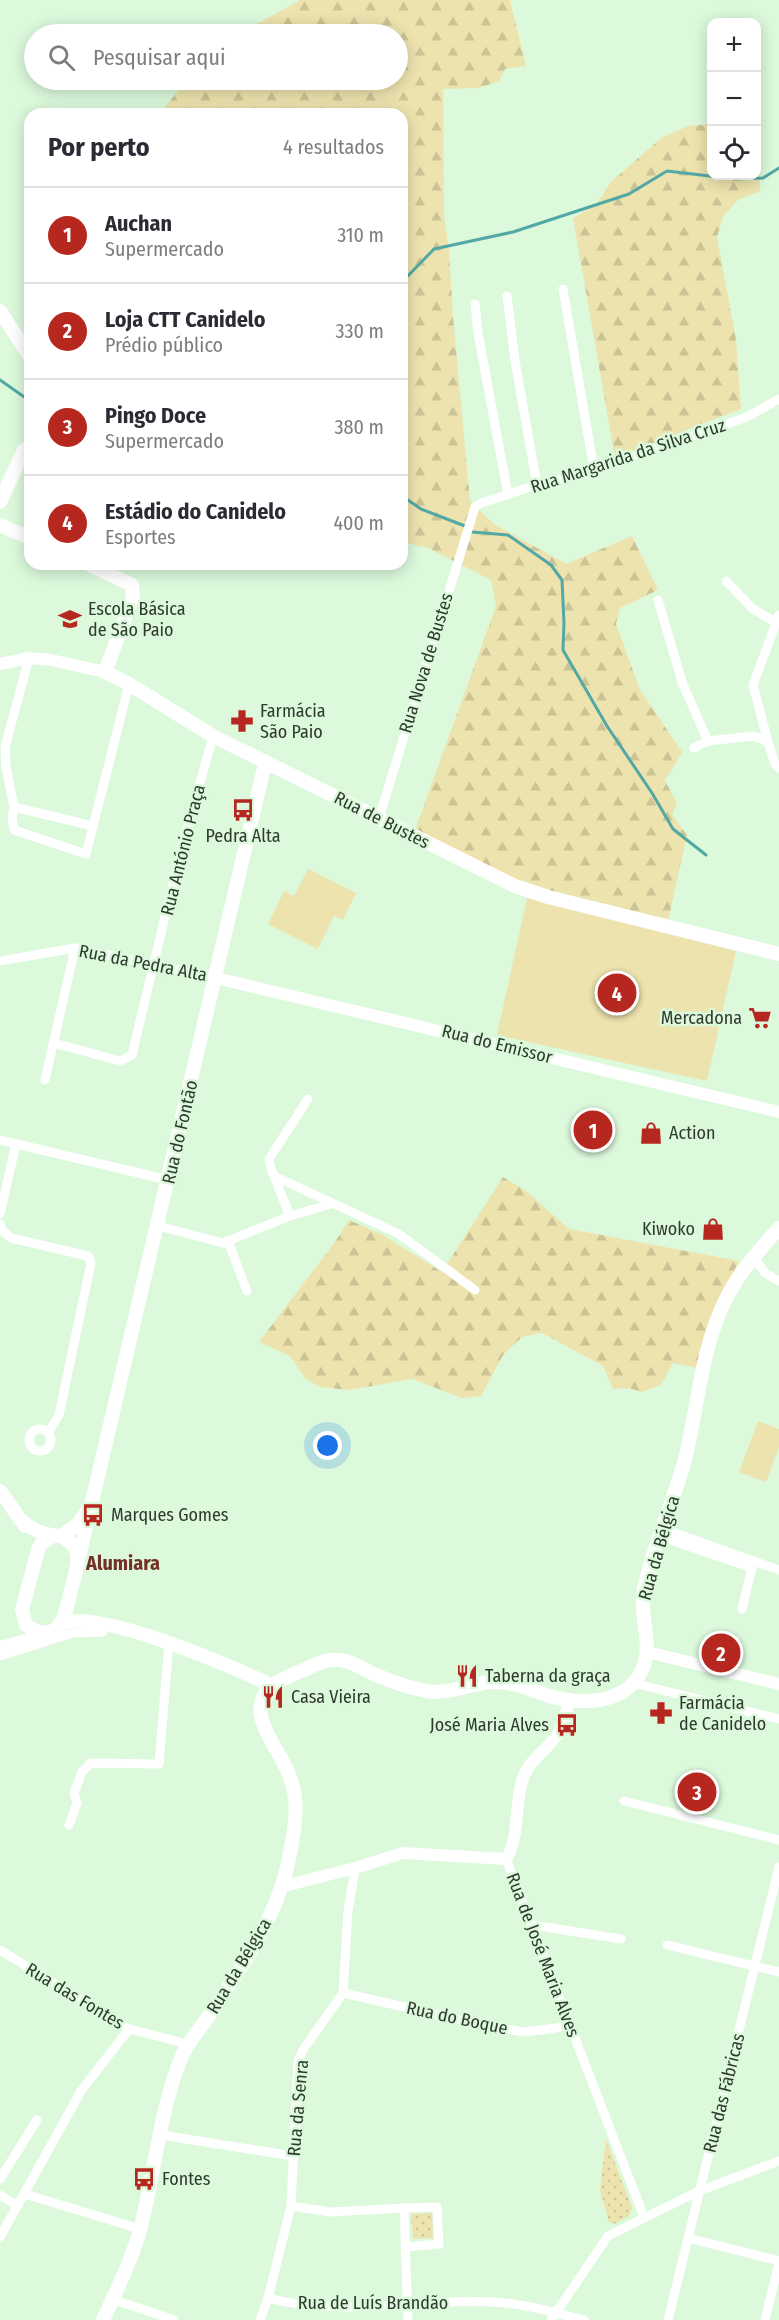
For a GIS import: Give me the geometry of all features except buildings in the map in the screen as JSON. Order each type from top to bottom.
[{"type":"main road","points":[[0,310],[24,348]]},
{"type":"main road","points":[[0,502],[24,450]]},
{"type":"main road","points":[[0,525],[24,535]]},
{"type":"main road","points":[[101,570],[132,585],[133,596],[105,672]]},
{"type":"main road","name":"Rua de Bustes","points":[[105,672],[129,684],[213,736],[507,882],[548,897],[779,954]]},
{"type":"main road","name":"Rua do Fontão","points":[[58,1627],[70,1595],[263,772],[267,763]]},
{"type":"main road","name":"Rua da Bélgica","points":[[633,1683],[644,1665],[647,1652],[642,1604],[644,1590],[660,1532],[685,1460],[705,1361],[717,1320],[737,1279],[779,1228]]},
{"type":"main road","points":[[0,1491],[21,1520],[38,1550],[16,1635],[5,1646]]},
{"type":"main road","name":"Rua do Fontão","points":[[38,1550],[40,1544],[78,1524],[92,1501]]},
{"type":"main road","points":[[21,1520],[32,1528],[56,1536],[72,1545],[77,1552],[76,1570]]},
{"type":"main road","points":[[70,1595],[87,1620]]},
{"type":"main road","points":[[22,1610],[24,1622],[34,1631],[41,1632],[58,1627]]},
{"type":"main road","points":[[5,1646],[44,1636],[69,1621],[87,1620],[169,1642],[272,1686],[324,1661],[333,1660],[358,1664],[376,1676],[427,1691],[440,1692],[486,1682],[506,1682],[549,1696],[604,1700],[623,1692],[633,1683]]},
{"type":"main road","name":"Rua da Bélgica","points":[[103,2320],[140,2229],[171,2088],[180,2059],[188,2043],[201,2028],[249,1955],[284,1886],[296,1802],[293,1786],[283,1762],[263,1725],[261,1706],[263,1697],[272,1686]]},
{"type":"street","points":[[562,289],[594,470]]},
{"type":"street","points":[[507,296],[515,361],[537,485]]},
{"type":"street","points":[[475,304],[478,333],[508,495]]},
{"type":"street","name":"Rua Margarida da Silva Cruz","points":[[475,507],[537,485],[594,470],[747,417],[779,399]]},
{"type":"street","name":"Rua Nova de Bustes","points":[[377,818],[475,507]]},
{"type":"street","points":[[726,581],[753,609],[778,620],[753,685],[768,742],[775,764],[779,768]]},
{"type":"street","points":[[658,600],[682,682],[708,741]]},
{"type":"street","points":[[29,658],[5,747],[6,767],[14,807],[12,818],[14,830],[86,854],[129,684]]},
{"type":"street","name":"Rua de Bustes","points":[[0,664],[29,658],[51,660],[105,672]]},
{"type":"street","name":"Rua António Praça","points":[[54,1043],[120,1061],[132,1055],[179,858],[213,736]]},
{"type":"street","points":[[694,748],[708,741],[753,736],[768,742]]},
{"type":"street","points":[[14,807],[93,826]]},
{"type":"street","points":[[45,1080],[75,948]]},
{"type":"street","name":"Rua da Pedra Alta","points":[[0,961],[75,948],[216,978]]},
{"type":"street","name":"Rua do Emissor","points":[[216,978],[779,1112]]},
{"type":"street","points":[[290,1216],[269,1159],[308,1099]]},
{"type":"street","points":[[0,1140],[168,1180]]},
{"type":"street","points":[[0,1214],[16,1144]]},
{"type":"street","points":[[274,1176],[399,1234],[474,1290]]},
{"type":"street","points":[[158,1226],[223,1243],[290,1216],[331,1204]]},
{"type":"street","points":[[0,1224],[3,1231],[11,1238],[88,1256],[91,1263],[59,1415],[48,1433]]},
{"type":"street","points":[[228,1241],[247,1291]]},
{"type":"street","points":[[754,1257],[765,1273],[779,1281]]},
{"type":"street","points":[[660,1532],[779,1570]]},
{"type":"street","points":[[660,1532],[752,1568],[742,1609]]},
{"type":"street","points":[[0,1656],[73,1633],[103,1632]]},
{"type":"street","points":[[69,1825],[76,1803],[74,1793],[82,1772],[92,1763],[159,1764],[169,1642]]},
{"type":"street","points":[[647,1652],[779,1684]]},
{"type":"street","points":[[633,1683],[779,1719]]},
{"type":"street","name":"Rua de José Maria Alves","points":[[569,1699],[565,1718],[557,1735],[530,1765],[519,1787],[513,1840],[506,1860],[644,2217]]},
{"type":"street","points":[[624,1801],[779,1840]]},
{"type":"street","points":[[284,1886],[355,1869],[403,1853],[506,1860]]},
{"type":"street","name":"Rua das Fábricas","points":[[668,2320],[779,1867]]},
{"type":"street","points":[[343,1993],[348,1911],[355,1869]]},
{"type":"street","points":[[532,1925],[621,1940]]},
{"type":"street","points":[[668,1945],[779,1972]]},
{"type":"street","name":"Rua das Fontes","points":[[0,1950],[129,2029],[188,2043]]},
{"type":"street","name":"Rua do Boque","points":[[343,1993],[524,2032],[571,2024]]},
{"type":"street","name":"Rua da Senra","points":[[260,2320],[268,2298],[291,2206],[298,2061],[303,2050],[343,1993]]},
{"type":"street","points":[[0,2237],[81,2091],[129,2029]]},
{"type":"street","points":[[0,2179],[37,2120]]},
{"type":"street","points":[[161,2135],[293,2156]]},
{"type":"street","points":[[553,2317],[608,2236],[699,2191],[779,2161]]},
{"type":"street","points":[[24,2194],[140,2229]]},
{"type":"street","points":[[0,2195],[18,2206]]},
{"type":"street","points":[[291,2206],[330,2212],[437,2206],[439,2244],[405,2247]]},
{"type":"street","points":[[404,2208],[408,2320]]},
{"type":"street","points":[[688,2238],[779,2262],[765,2320]]},
{"type":"street","name":"Rua de Luís Brandão","points":[[268,2298],[295,2305],[325,2307],[495,2302],[553,2317],[584,2320]]},
{"type":"street","points":[[112,2300],[174,2320]]},
{"type":"green space","points":[[300,0],[510,0],[526,66],[505,69],[499,81],[479,88],[443,89],[444,217],[449,249],[470,501],[494,524],[566,564],[632,536],[658,590],[620,608],[616,624],[640,690],[682,752],[665,781],[677,803],[672,815],[687,835],[668,921],[529,891],[414,833],[496,606],[491,580],[428,548],[408,543],[408,108],[164,108],[179,90],[408,90],[408,24],[257,24]]},
{"type":"green space","points":[[707,124],[707,180],[760,180],[760,191],[738,200],[724,215],[717,237],[736,340],[741,409],[615,458],[573,218],[596,205],[611,182],[661,138],[688,126]]},
{"type":"green space","points":[[308,869],[356,893],[343,920],[334,916],[318,949],[268,924],[284,891],[294,896]]},
{"type":"green space","points":[[527,898],[736,951],[707,1081],[497,1035]]},
{"type":"green space","points":[[503,1177],[526,1191],[569,1229],[739,1261],[722,1294],[698,1368],[673,1363],[661,1385],[642,1392],[629,1388],[613,1389],[603,1366],[542,1333],[522,1337],[503,1355],[481,1396],[462,1398],[412,1379],[349,1390],[320,1387],[305,1378],[290,1356],[259,1342],[349,1220],[383,1235],[442,1272]]},
{"type":"green space","points":[[758,1421],[779,1429],[779,1447],[766,1482],[739,1472]]},
{"type":"green space","points":[[606,2139],[632,2208],[629,2216],[614,2224],[609,2222],[600,2190]]},
{"type":"green space","points":[[432,2213],[433,2238],[413,2239],[411,2214]]},
{"type":"waterway","points":[[408,276],[434,249],[513,232],[629,194],[667,171],[735,179],[763,178],[779,168]]},
{"type":"waterway","points":[[0,380],[24,397]]},
{"type":"waterway","points":[[408,500],[421,509],[465,526]]},
{"type":"waterway","points":[[472,532],[508,535],[551,565],[562,580],[563,650],[607,726],[673,829],[706,855]]},
{"type":"place","name":"Escola Básica de São Paio","points":[[70,619]]},
{"type":"place","name":"Farmácia São Paio","points":[[242,721]]},
{"type":"place","name":"Pedra Alta","points":[[243,810]]},
{"type":"place","name":"Estádio do Canidelo","points":[[617,993]]},
{"type":"place","name":"Mercadona","points":[[760,1018]]},
{"type":"place","name":"Auchan","points":[[593,1130]]},
{"type":"place","name":"Action","points":[[651,1133]]},
{"type":"place","name":"Kiwoko","points":[[713,1229]]},
{"type":"place","name":"Marques Gomes","points":[[93,1515]]},
{"type":"place","name":"Loja CTT Canidelo","points":[[721,1653]]},
{"type":"place","name":"Taberna da graça","points":[[467,1676]]},
{"type":"place","name":"Casa Vieira","points":[[273,1697]]},
{"type":"place","name":"Farmácia de Canidelo","points":[[661,1713]]},
{"type":"place","name":"José Maria Alves","points":[[567,1725]]},
{"type":"place","name":"Pingo Doce","points":[[697,1792]]},
{"type":"place","name":"Fontes","points":[[144,2179]]},
{"type":"district","name":"Alumiara","points":[[123,1563]]}]
